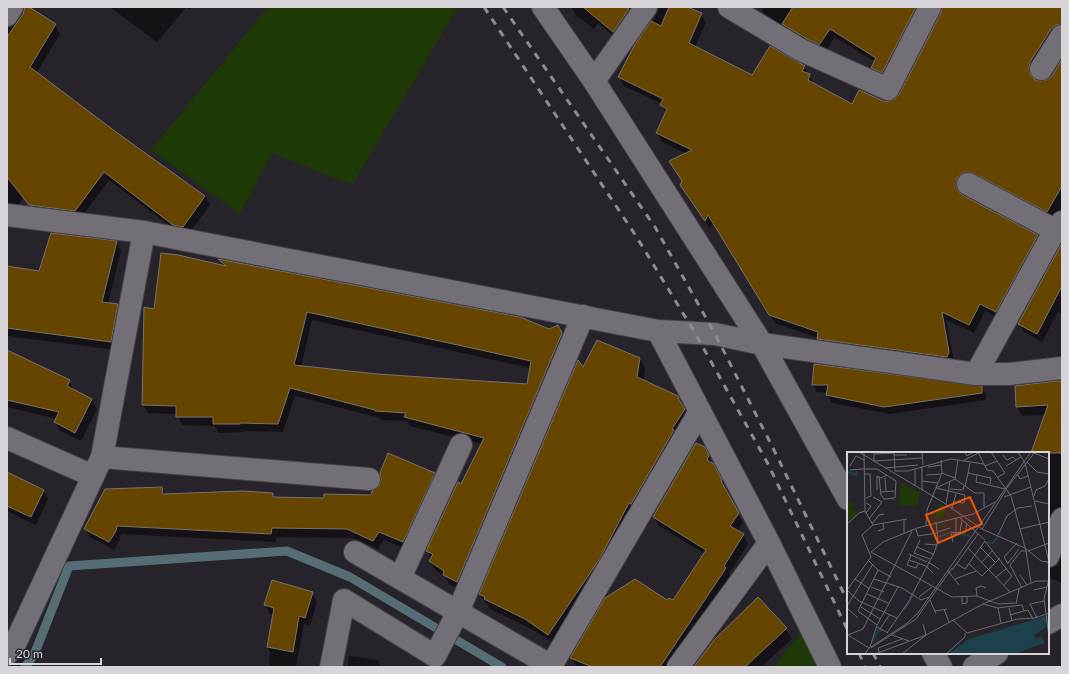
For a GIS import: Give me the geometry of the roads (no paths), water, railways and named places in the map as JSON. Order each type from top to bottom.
[{"type":"street","points":[[7,15],[12,7]]},
{"type":"street","points":[[543,7],[594,81],[762,344],[847,497]]},
{"type":"street","points":[[594,81],[646,7]]},
{"type":"street","points":[[729,7],[801,50],[888,88],[930,7]]},
{"type":"street","points":[[1041,69],[1062,36]]},
{"type":"street","points":[[968,184],[1059,226],[976,374]]},
{"type":"street","points":[[7,215],[144,232],[658,331],[716,334],[762,344],[976,374],[1010,374],[1062,368]]},
{"type":"street","points":[[7,654],[14,646],[102,457],[144,232]]},
{"type":"street","points":[[331,667],[344,600],[435,656],[458,612],[583,316]]},
{"type":"street","points":[[658,331],[769,543],[830,667]]},
{"type":"street","points":[[355,552],[552,666],[700,410]]},
{"type":"street","points":[[7,438],[93,476]]},
{"type":"street","points":[[400,578],[461,445]]},
{"type":"street","points":[[102,457],[369,479]]},
{"type":"street","points":[[1049,553],[1062,518]]},
{"type":"street","points":[[678,667],[769,543]]},
{"type":"street","points":[[1049,622],[1062,615]]},
{"type":"street","points":[[934,654],[941,667]]},
{"type":"street","points":[[974,667],[996,654]]},
{"type":"waterway","points":[[25,667],[34,655],[69,566],[287,551],[350,577],[502,667]]},
{"type":"railway","points":[[484,7],[636,236],[695,333],[767,462],[847,629]]},
{"type":"railway","points":[[503,7],[655,227],[715,334],[773,448],[847,600]]},
{"type":"railway","points":[[859,654],[865,667]]},
{"type":"railway","points":[[874,654],[880,667]]}]
